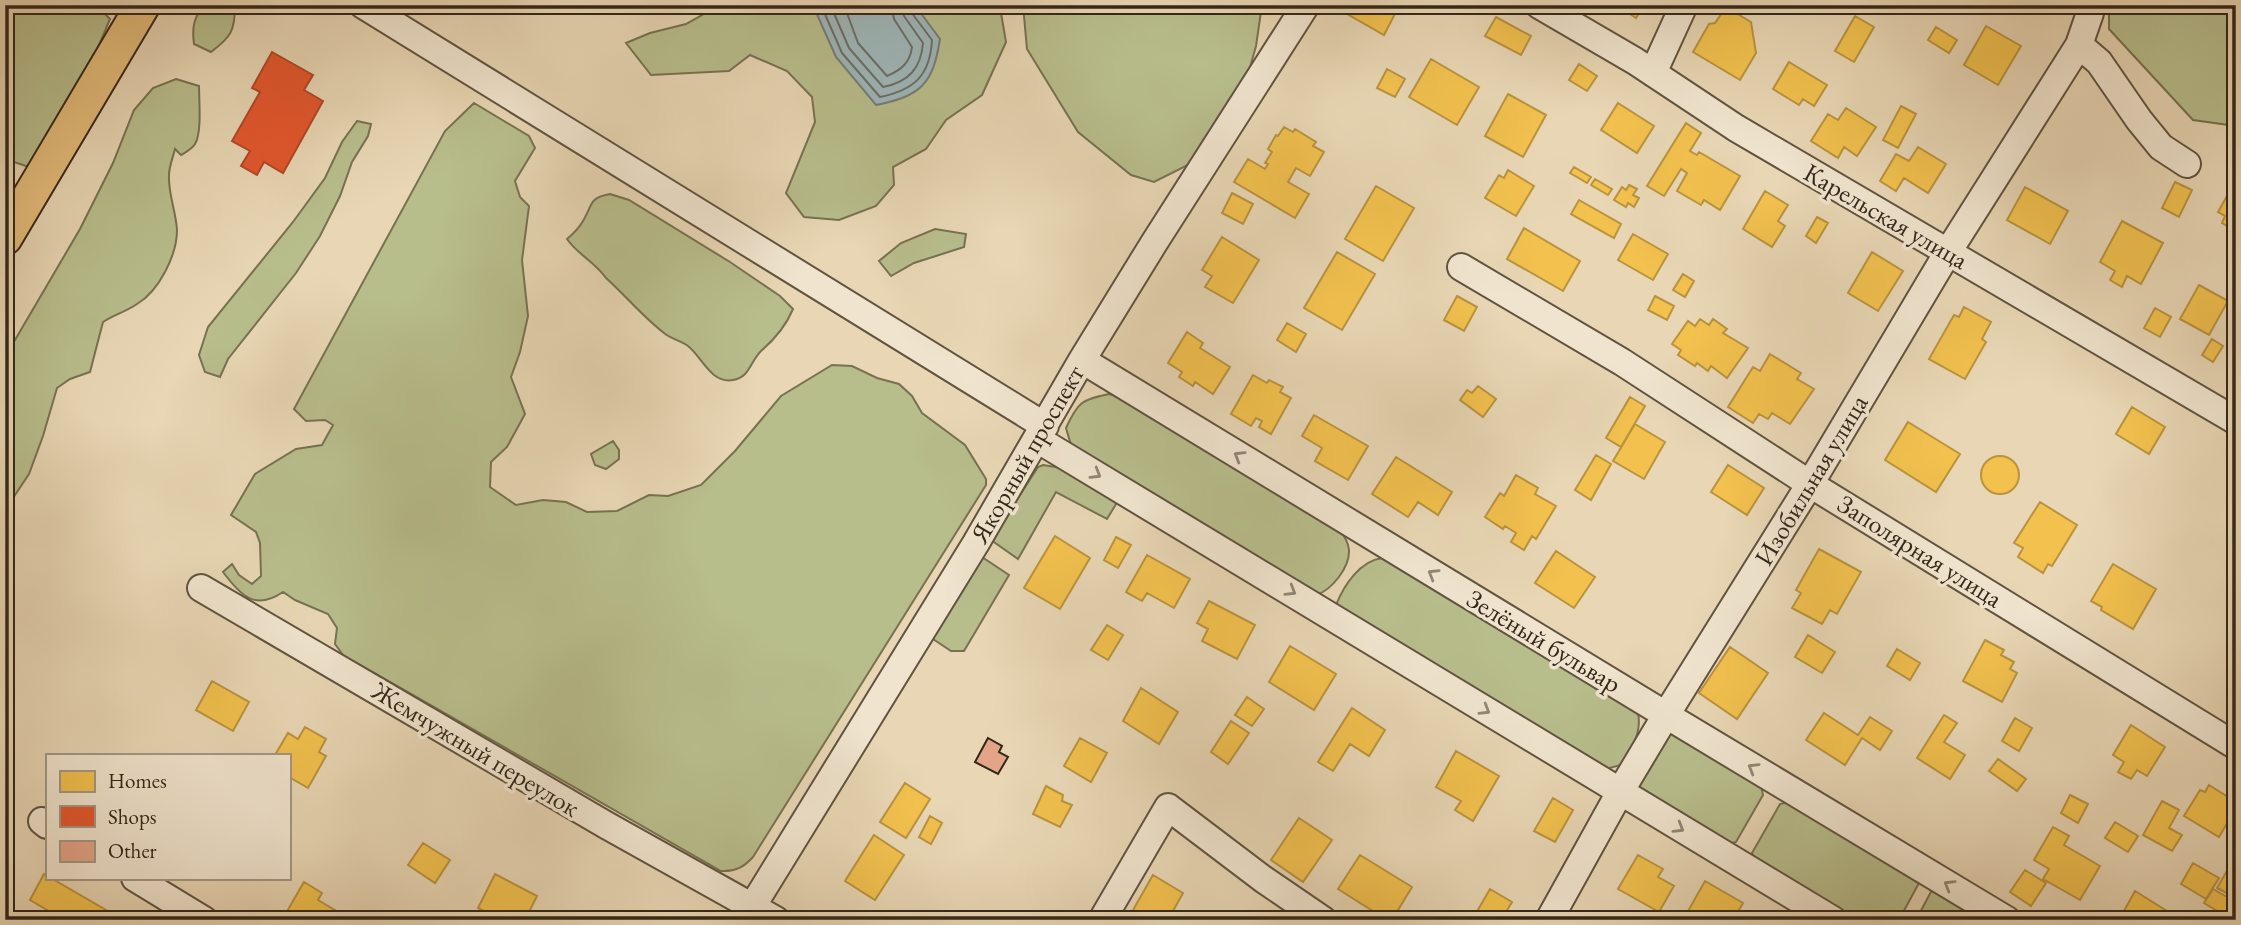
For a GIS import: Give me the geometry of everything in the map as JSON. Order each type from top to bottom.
[{"type":"main road","points":[[5,238],[143,5]]},
{"type":"street","points":[[363,5],[1041,432],[1620,792],[1833,920]]},
{"type":"street","name":"Якорный проспект","points":[[748,913],[976,543],[1082,360],[1306,5]]},
{"type":"street","name":"Карельская улица","points":[[1539,5],[1653,73],[1736,128],[2236,421]]},
{"type":"street","points":[[1653,73],[1684,5]]},
{"type":"street","name":"Изобильная улица","points":[[1549,920],[1665,715],[1810,484],[1948,252],[2079,45],[2090,13],[2090,5]]},
{"type":"street","points":[[2079,45],[2099,62],[2161,147],[2188,164]]},
{"type":"street","name":"Заполярная улица","points":[[1461,267],[1622,362],[1810,484],[2236,746]]},
{"type":"street","name":"Зелёный бульвар","points":[[1082,360],[2007,920]]},
{"type":"street","name":"Жемчужный переулок","points":[[201,588],[606,825],[748,913],[776,920]]},
{"type":"street","points":[[1102,920],[1168,807],[1323,920]]},
{"type":"street","points":[[138,880],[204,920]]},
{"type":"green space","points":[[5,5],[110,5],[105,14],[110,19],[95,55],[29,167],[5,159]]},
{"type":"green space","points":[[206,5],[235,5],[230,33],[211,52],[194,44],[194,23],[198,13]]},
{"type":"green space","points":[[762,5],[819,5],[816,11],[917,8],[912,5],[998,5],[1006,42],[982,95],[946,120],[926,149],[893,167],[894,185],[876,206],[839,220],[804,217],[786,193],[815,122],[812,97],[787,71],[750,55],[729,71],[651,75],[626,43],[650,33],[686,24],[711,10],[730,10],[743,14]]},
{"type":"green space","points":[[1023,5],[1262,5],[1256,46],[1244,89],[1190,164],[1154,182],[1131,175],[1078,132],[1027,49]]},
{"type":"green space","points":[[2109,5],[2236,5],[2236,126],[2193,120],[2109,29]]},
{"type":"green space","points":[[176,79],[199,86],[200,116],[195,144],[181,155],[175,149],[170,169],[170,189],[177,230],[170,261],[153,290],[145,298],[103,322],[90,372],[70,379],[57,388],[29,474],[5,510],[5,357],[80,229],[113,163],[134,110],[153,88]]},
{"type":"green space","points":[[474,103],[529,136],[535,148],[515,181],[520,197],[529,206],[522,260],[528,316],[511,377],[525,414],[507,447],[491,462],[490,487],[516,505],[543,500],[566,502],[587,512],[617,511],[649,495],[668,496],[701,485],[735,451],[781,396],[832,365],[852,366],[877,378],[899,384],[912,396],[922,413],[965,445],[986,479],[986,485],[753,857],[735,870],[721,871],[343,655],[335,644],[337,628],[328,614],[283,592],[264,600],[249,598],[236,588],[223,572],[232,564],[239,575],[252,584],[261,576],[260,543],[256,532],[231,515],[255,474],[296,449],[322,445],[333,425],[325,420],[306,421],[294,409],[445,131]]},
{"type":"green space","points":[[357,121],[371,124],[368,136],[352,162],[340,196],[320,236],[296,273],[228,359],[220,377],[205,372],[199,355],[208,327],[325,178],[342,142]]},
{"type":"green space","points":[[610,194],[629,200],[730,262],[780,296],[793,309],[780,332],[757,355],[743,376],[725,380],[713,374],[688,346],[667,335],[649,320],[567,239],[581,224],[594,200]]},
{"type":"green space","points":[[935,229],[966,234],[964,247],[914,263],[891,276],[879,261],[901,243]]},
{"type":"green space","points":[[1109,394],[1120,397],[1339,529],[1347,541],[1349,557],[1339,577],[1316,595],[1071,445],[1066,428],[1077,407],[1092,398]]},
{"type":"green space","points":[[613,441],[619,450],[619,459],[606,469],[595,465],[591,454]]},
{"type":"green space","points":[[1043,465],[1068,469],[1119,499],[1107,519],[1056,492],[1018,559],[991,540],[1038,467]]},
{"type":"green space","points":[[979,555],[1009,575],[964,651],[951,651],[930,637]]},
{"type":"green space","points":[[1382,558],[1638,713],[1637,734],[1621,765],[1606,769],[1336,605],[1354,575],[1367,564]]},
{"type":"green space","points":[[1667,730],[1761,785],[1763,795],[1736,842],[1725,845],[1632,790]]},
{"type":"green space","points":[[1788,802],[1920,881],[1899,920],[1851,920],[1755,860],[1752,853],[1780,804]]},
{"type":"green space","points":[[1933,888],[1986,920],[1916,920]]},
{"type":"water","points":[[819,5],[912,5],[917,8],[940,39],[929,77],[914,92],[876,105],[836,57],[815,10]]},
{"type":"building: Homes","points":[[1354,5],[1399,6],[1384,35],[1349,15]]},
{"type":"building: Homes","points":[[1617,5],[1644,5],[1636,18]]},
{"type":"building: Homes","points":[[1726,7],[1751,22],[1756,53],[1740,80],[1693,52],[1709,24],[1715,23]]},
{"type":"building: Homes","points":[[1855,16],[1874,27],[1854,62],[1835,51]]},
{"type":"building: Homes","points":[[1496,17],[1531,36],[1521,55],[1485,36]]},
{"type":"building: Homes","points":[[1986,26],[2021,46],[1998,85],[1964,65]]},
{"type":"building: Homes","points":[[1936,27],[1957,40],[1949,53],[1928,40]]},
{"type":"building: Homes","points":[[1431,59],[1479,87],[1457,125],[1409,97]]},
{"type":"building: Homes","points":[[1789,62],[1827,85],[1814,106],[1803,99],[1799,105],[1773,89]]},
{"type":"building: Homes","points":[[1579,64],[1597,76],[1587,91],[1569,80]]},
{"type":"building: Homes","points":[[1387,69],[1405,79],[1395,97],[1377,88]]},
{"type":"building: Homes","points":[[1508,94],[1546,115],[1523,157],[1485,136]]},
{"type":"building: Homes","points":[[1618,103],[1654,126],[1637,153],[1601,130]]},
{"type":"building: Homes","points":[[1901,106],[1916,114],[1898,148],[1883,140]]},
{"type":"building: Homes","points":[[1846,108],[1876,127],[1857,156],[1844,147],[1838,158],[1811,141],[1828,114],[1838,120]]},
{"type":"building: Homes","points":[[1686,123],[1701,133],[1690,151],[1697,155],[1699,152],[1740,176],[1720,210],[1704,200],[1701,205],[1677,191],[1687,173],[1681,169],[1664,196],[1647,186]]},
{"type":"building: Homes","points":[[1284,127],[1293,132],[1295,129],[1316,142],[1313,146],[1324,152],[1310,176],[1296,168],[1288,182],[1309,194],[1295,218],[1234,182],[1248,159],[1265,169],[1268,164],[1265,163],[1272,152],[1268,149]]},
{"type":"building: Homes","points":[[1918,147],[1946,164],[1928,193],[1904,178],[1896,191],[1880,181],[1896,154],[1909,161]]},
{"type":"building: Homes","points":[[1574,167],[1591,177],[1587,183],[1570,173]]},
{"type":"building: Homes","points":[[1508,170],[1534,186],[1516,216],[1485,198],[1499,175],[1504,178]]},
{"type":"building: Homes","points":[[1595,179],[1612,189],[1608,195],[1591,185]]},
{"type":"building: Homes","points":[[2175,182],[2192,190],[2179,217],[2162,208]]},
{"type":"building: Homes","points":[[1629,185],[1637,189],[1633,195],[1639,198],[1634,207],[1628,203],[1626,207],[1614,200],[1622,187],[1626,190]]},
{"type":"building: Homes","points":[[1376,186],[1414,208],[1383,261],[1345,239]]},
{"type":"building: Homes","points":[[2025,187],[2068,211],[2050,244],[2007,220]]},
{"type":"building: Homes","points":[[1765,191],[1788,205],[1778,221],[1785,226],[1772,247],[1743,229]]},
{"type":"building: Homes","points":[[1232,193],[1253,204],[1243,224],[1222,213]]},
{"type":"building: Homes","points":[[2228,194],[2236,198],[2236,231],[2222,223],[2225,216],[2218,212]]},
{"type":"building: Homes","points":[[1579,200],[1621,224],[1614,238],[1571,214]]},
{"type":"building: Homes","points":[[1817,217],[1828,223],[1816,243],[1806,236]]},
{"type":"building: Homes","points":[[2122,221],[2163,243],[2141,284],[2127,276],[2122,287],[2110,280],[2115,271],[2100,262]]},
{"type":"building: Homes","points":[[1524,228],[1580,261],[1563,291],[1507,259]]},
{"type":"building: Homes","points":[[1633,234],[1668,254],[1653,280],[1618,260]]},
{"type":"building: Homes","points":[[1222,237],[1259,260],[1233,303],[1205,287],[1212,276],[1202,270]]},
{"type":"building: Homes","points":[[1337,252],[1375,274],[1342,330],[1304,308]]},
{"type":"building: Homes","points":[[1872,252],[1903,271],[1878,311],[1848,293]]},
{"type":"building: Homes","points":[[1683,274],[1694,281],[1685,297],[1673,290]]},
{"type":"building: Homes","points":[[2199,285],[2228,301],[2209,335],[2180,319]]},
{"type":"building: Homes","points":[[1457,296],[1477,307],[1464,331],[1444,320]]},
{"type":"building: Homes","points":[[1655,296],[1674,306],[1667,320],[1648,310]]},
{"type":"building: Homes","points":[[1964,307],[1991,322],[1982,339],[1986,342],[1965,379],[1929,359],[1954,315],[1959,317]]},
{"type":"building: Homes","points":[[2155,308],[2171,317],[2160,337],[2144,328]]},
{"type":"building: Homes","points":[[1700,319],[1709,325],[1713,319],[1727,329],[1723,333],[1748,348],[1727,378],[1711,366],[1708,371],[1697,363],[1695,366],[1678,355],[1681,350],[1672,344],[1688,321],[1695,326]]},
{"type":"building: Homes","points":[[1287,323],[1306,334],[1296,352],[1277,340]]},
{"type":"building: Homes","points":[[1187,332],[1203,343],[1200,348],[1230,367],[1213,394],[1195,382],[1193,386],[1179,377],[1182,372],[1168,363]]},
{"type":"building: Homes","points":[[2212,339],[2223,346],[2213,362],[2202,355]]},
{"type":"building: Homes","points":[[1770,354],[1801,373],[1797,379],[1814,389],[1790,424],[1772,413],[1768,419],[1759,414],[1753,423],[1728,407],[1753,367],[1760,371]]},
{"type":"building: Homes","points":[[1253,375],[1267,383],[1269,380],[1283,387],[1280,392],[1291,398],[1271,434],[1259,427],[1262,421],[1256,418],[1251,426],[1231,414]]},
{"type":"building: Homes","points":[[1478,386],[1496,399],[1483,417],[1460,400],[1467,390],[1472,393]]},
{"type":"building: Homes","points":[[1630,397],[1645,406],[1621,447],[1606,438]]},
{"type":"building: Homes","points":[[2132,407],[2165,427],[2149,454],[2116,434]]},
{"type":"building: Homes","points":[[1314,415],[1368,446],[1348,480],[1315,461],[1322,448],[1302,436]]},
{"type":"building: Homes","points":[[1908,422],[1960,454],[1936,492],[1885,460]]},
{"type":"building: Homes","points":[[1635,424],[1665,442],[1644,479],[1613,461]]},
{"type":"building: Homes","points":[[1596,455],[1611,464],[1591,500],[1575,490]]},
{"type":"building: Homes","points":[[2000,456],[2014,461],[2019,475],[2014,489],[2000,494],[1986,489],[1981,475],[1986,461]]},
{"type":"building: Homes","points":[[1396,457],[1452,492],[1438,515],[1418,502],[1408,517],[1372,494]]},
{"type":"building: Homes","points":[[1728,465],[1764,488],[1747,515],[1711,492]]},
{"type":"building: Homes","points":[[1516,475],[1538,488],[1535,494],[1556,506],[1536,539],[1532,536],[1524,550],[1511,542],[1516,533],[1505,526],[1503,529],[1485,517],[1500,493],[1504,496]]},
{"type":"building: Homes","points":[[2040,502],[2077,525],[2052,566],[2048,564],[2043,573],[2018,557],[2023,548],[2014,543]]},
{"type":"building: Homes","points":[[1055,536],[1090,558],[1060,609],[1024,588]]},
{"type":"building: Homes","points":[[1116,537],[1131,545],[1118,568],[1104,560]]},
{"type":"building: Homes","points":[[1819,549],[1861,572],[1837,614],[1830,610],[1822,624],[1792,608],[1801,593],[1796,590]]},
{"type":"building: Homes","points":[[1556,551],[1595,577],[1574,608],[1535,583]]},
{"type":"building: Homes","points":[[1147,555],[1190,579],[1174,608],[1147,593],[1142,601],[1126,592]]},
{"type":"building: Homes","points":[[2113,564],[2156,589],[2133,629],[2091,601]]},
{"type":"building: Homes","points":[[1209,601],[1255,625],[1237,659],[1202,641],[1208,629],[1197,623]]},
{"type":"building: Homes","points":[[1107,625],[1123,635],[1108,660],[1091,650]]},
{"type":"building: Homes","points":[[1808,635],[1835,652],[1822,673],[1795,657]]},
{"type":"building: Homes","points":[[1985,640],[2004,650],[2001,655],[2014,662],[2010,669],[2017,673],[2002,702],[1963,681]]},
{"type":"building: Homes","points":[[1290,646],[1336,674],[1314,710],[1269,682]]},
{"type":"building: Homes","points":[[1730,647],[1768,673],[1737,719],[1699,693]]},
{"type":"building: Homes","points":[[1897,649],[1920,663],[1910,680],[1887,666]]},
{"type":"building: Homes","points":[[212,681],[249,702],[233,731],[196,710]]},
{"type":"building: Homes","points":[[1141,688],[1178,712],[1159,744],[1123,721]]},
{"type":"building: Homes","points":[[1247,697],[1264,709],[1252,726],[1235,715]]},
{"type":"building: Homes","points":[[1352,708],[1385,730],[1369,756],[1350,744],[1333,771],[1318,762]]},
{"type":"building: Homes","points":[[1824,713],[1858,735],[1870,717],[1892,731],[1880,750],[1862,738],[1845,765],[1806,740]]},
{"type":"building: Homes","points":[[1944,715],[1957,723],[1944,742],[1965,755],[1950,779],[1917,758]]},
{"type":"building: Homes","points":[[2015,718],[2032,728],[2019,751],[2002,741]]},
{"type":"building: Homes","points":[[1231,721],[1249,733],[1228,764],[1211,752]]},
{"type":"building: Homes","points":[[2131,725],[2165,747],[2147,776],[2137,770],[2131,779],[2118,772],[2124,762],[2113,755]]},
{"type":"building: Homes","points":[[305,727],[326,739],[319,752],[326,756],[308,788],[290,778],[290,754],[276,754],[288,733],[298,739]]},
{"type":"building: Homes","points":[[1080,738],[1107,753],[1091,782],[1064,766]]},
{"type":"building: Homes","points":[[1456,751],[1499,776],[1473,821],[1455,810],[1461,801],[1436,787]]},
{"type":"building: Homes","points":[[1998,759],[2026,779],[2017,791],[1989,771]]},
{"type":"building: Homes","points":[[905,783],[930,799],[906,838],[880,822]]},
{"type":"building: Homes","points":[[2209,785],[2236,802],[2236,808],[2219,837],[2184,816],[2200,790],[2205,792]]},
{"type":"building: Homes","points":[[1046,786],[1063,795],[1062,801],[1072,805],[1060,827],[1033,814]]},
{"type":"building: Homes","points":[[2070,795],[2088,804],[2078,823],[2061,813]]},
{"type":"building: Homes","points":[[1553,798],[1573,810],[1555,842],[1534,831]]},
{"type":"building: Homes","points":[[2162,801],[2179,810],[2169,828],[2182,835],[2172,851],[2143,835]]},
{"type":"building: Homes","points":[[930,816],[942,823],[931,844],[919,837]]},
{"type":"building: Homes","points":[[1299,818],[1332,840],[1303,882],[1271,860]]},
{"type":"building: Homes","points":[[2115,822],[2138,836],[2128,852],[2105,838]]},
{"type":"building: Homes","points":[[2053,827],[2069,836],[2064,845],[2100,866],[2080,900],[2043,879],[2049,869],[2034,860]]},
{"type":"building: Homes","points":[[874,835],[904,855],[875,900],[845,881]]},
{"type":"building: Homes","points":[[423,843],[450,860],[435,883],[408,865]]},
{"type":"building: Homes","points":[[1360,855],[1412,887],[1392,920],[1387,920],[1338,889]]},
{"type":"building: Homes","points":[[1638,855],[1663,869],[1658,877],[1674,886],[1659,912],[1618,889]]},
{"type":"building: Homes","points":[[2193,863],[2219,878],[2206,899],[2181,884]]},
{"type":"building: Homes","points":[[2228,869],[2236,873],[2236,889],[2232,896],[2217,888]]},
{"type":"building: Homes","points":[[2025,870],[2046,883],[2031,906],[2010,892]]},
{"type":"building: Homes","points":[[44,874],[46,880],[54,880],[118,917],[117,920],[64,920],[30,900]]},
{"type":"building: Homes","points":[[495,874],[537,896],[525,920],[501,920],[478,908]]},
{"type":"building: Homes","points":[[1153,875],[1183,893],[1168,920],[1151,920],[1133,910]]},
{"type":"building: Homes","points":[[1705,881],[1743,903],[1735,917],[1741,920],[1683,920]]},
{"type":"building: Homes","points":[[304,882],[322,893],[318,900],[348,918],[347,920],[282,920]]},
{"type":"building: Homes","points":[[1490,889],[1512,902],[1501,920],[1472,920]]},
{"type":"building: Homes","points":[[2213,889],[2236,902],[2236,920],[2204,903]]},
{"type":"building: Homes","points":[[2135,891],[2167,911],[2162,920],[2119,920]]},
{"type":"building: Shops","points":[[272,52],[313,75],[304,90],[323,101],[283,173],[264,162],[257,175],[241,166],[250,151],[232,141],[260,92],[252,88]]},
{"type":"building: Other","points":[[988,738],[1002,746],[999,752],[1008,757],[998,774],[975,762]]}]
